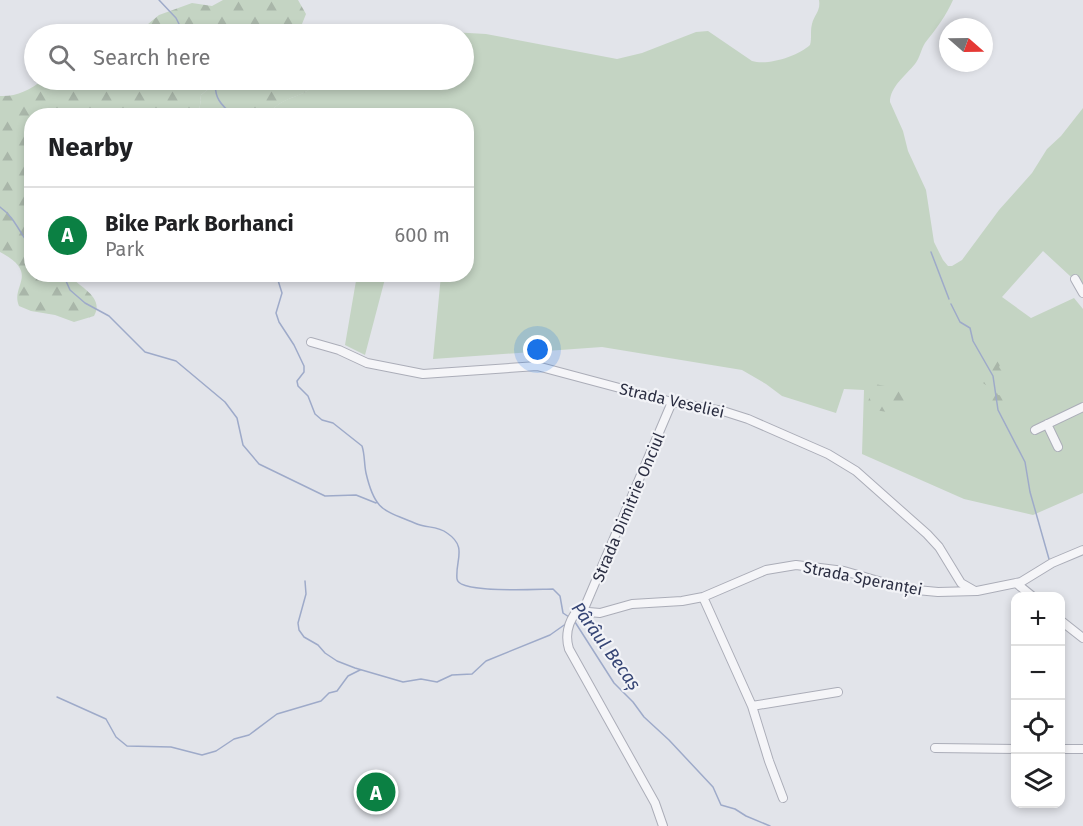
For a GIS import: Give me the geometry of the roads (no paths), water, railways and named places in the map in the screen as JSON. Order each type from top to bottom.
[{"type":"street","points":[[1075,279],[1083,293]]},
{"type":"street","name":"Strada Veseliei","points":[[311,342],[339,350],[367,363],[423,374],[537,366],[672,402],[723,411],[748,419],[842,462],[861,475],[927,534],[939,547],[961,583],[977,591]]},
{"type":"street","name":"Strada Dimitrie Onciul","points":[[663,826],[655,803],[569,650],[567,639],[569,625],[574,614],[581,611],[672,402]]},
{"type":"street","points":[[1035,430],[1083,407]]},
{"type":"street","points":[[1047,424],[1058,447]]},
{"type":"street","name":"Strada Speranței","points":[[581,611],[600,613],[632,604],[682,601],[703,597],[766,570],[796,565],[855,573],[906,589],[938,592],[977,591],[1025,580],[1052,563],[1083,550]]},
{"type":"street","points":[[1016,583],[1026,592]]},
{"type":"street","points":[[703,597],[752,706],[783,798]]},
{"type":"street","points":[[1065,624],[1083,638]]},
{"type":"street","points":[[752,706],[838,692]]},
{"type":"street","points":[[934,748],[1011,749]]},
{"type":"street","points":[[1065,749],[1083,749]]},
{"type":"waterway","points":[[159,0],[179,24]]},
{"type":"waterway","points":[[216,90],[225,108]]},
{"type":"waterway","points":[[0,207],[10,216],[24,237]]},
{"type":"waterway","points":[[931,252],[949,299]]},
{"type":"waterway","points":[[66,282],[70,290],[85,303],[109,316],[145,352],[176,361],[225,402],[237,418],[243,445],[259,464],[325,496],[356,495],[376,503]]},
{"type":"waterway","name":"Pârâul Becaș","points":[[279,282],[282,293],[276,313],[304,366],[304,372],[297,381],[298,386],[308,396],[315,414],[322,420],[333,423],[362,446],[369,486],[377,503],[396,516],[440,529],[453,538],[459,549],[457,579],[461,584],[484,589],[553,589],[560,596],[563,613],[569,617]]},
{"type":"waterway","points":[[951,304],[960,322],[970,328],[973,341],[993,376],[998,410],[1025,462],[1030,492],[1049,559]]},
{"type":"waterway","points":[[305,581],[306,594],[298,623],[299,630],[304,637],[337,661],[403,682],[421,679],[437,682],[452,675],[472,674],[486,661],[550,635],[567,623]]},
{"type":"waterway","name":"Pârâul Becaș","points":[[575,622],[614,683],[713,787],[721,805],[735,809],[770,826]]},
{"type":"waterway","points":[[57,697],[106,719],[116,737],[127,746],[171,747],[202,755],[216,751],[234,739],[249,735],[277,714],[321,701],[329,693],[337,691],[348,676],[360,670]]},
{"type":"place","name":"Bike Park Borhanci","points":[[376,792]]}]
